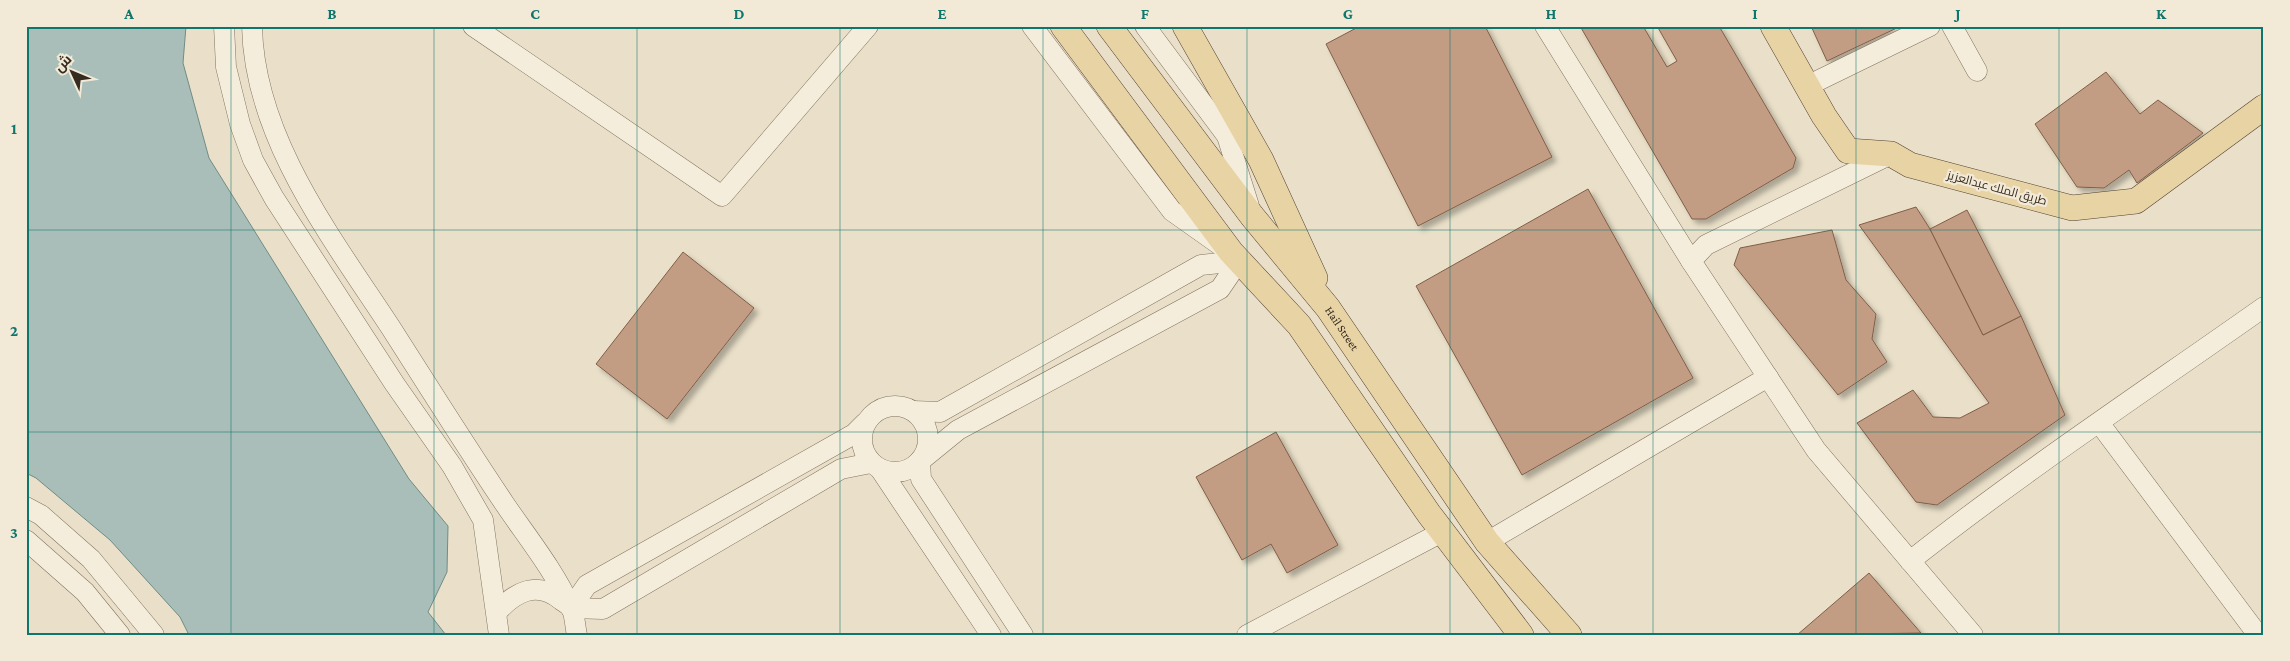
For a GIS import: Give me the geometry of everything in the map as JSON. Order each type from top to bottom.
[{"type":"main road","points":[[1063,26],[1235,256],[1299,325],[1442,532],[1520,634]]},
{"type":"main road","name":"Hail Street","points":[[1109,26],[1252,216],[1328,308],[1487,542],[1569,635]]},
{"type":"main road","points":[[1185,26],[1261,160],[1328,308]]},
{"type":"main road","name":"طريق الملك عبدالعزيز","points":[[1773,26],[1824,116],[1848,151],[1890,154],[1910,165],[2072,208],[2136,201],[2260,115]]},
{"type":"street","points":[[224,26],[226,67],[240,124],[253,160],[274,198],[388,375],[452,466],[483,520],[499,635]]},
{"type":"street","points":[[252,26],[260,90],[283,152],[331,236],[503,502],[561,584],[571,608],[576,635]]},
{"type":"street","points":[[473,26],[722,196],[868,26]]},
{"type":"street","points":[[1032,26],[1172,211],[1235,256]]},
{"type":"street","points":[[1145,26],[1227,136],[1252,216]]},
{"type":"street","points":[[1545,26],[1691,261],[1816,450],[1972,635]]},
{"type":"street","points":[[1807,86],[1930,26]]},
{"type":"street","points":[[1952,26],[1977,71]]},
{"type":"street","points":[[1691,261],[1706,246],[1890,154]]},
{"type":"street","points":[[497,612],[510,598],[536,590],[544,590],[554,594],[571,608],[603,609],[840,469],[875,466],[901,472],[911,468],[958,430],[1220,289],[1235,256]]},
{"type":"street","points":[[914,411],[940,412],[1201,265],[1235,256]]},
{"type":"street","points":[[1910,561],[1991,497],[2100,424],[2264,307]]},
{"type":"street","points":[[1487,542],[1768,377]]},
{"type":"street","points":[[571,608],[587,585],[845,439],[881,408],[903,406],[914,411],[922,418],[927,429],[926,451],[920,460],[921,480],[1023,635]]},
{"type":"street","points":[[865,423],[862,444],[865,454],[991,635]]},
{"type":"street","points":[[2100,424],[2258,635]]},
{"type":"street","points":[[26,507],[41,515],[91,559],[154,635]]},
{"type":"street","points":[[1247,635],[1442,532]]},
{"type":"street","points":[[26,540],[85,592],[120,635]]},
{"type":"water","points":[[26,26],[186,26],[183,63],[209,158],[409,479],[448,526],[447,572],[428,612],[446,635],[189,635],[180,617],[110,540],[36,478],[26,473]]},
{"type":"building","points":[[1360,26],[1485,26],[1552,157],[1418,226],[1326,44]]},
{"type":"building","points":[[1580,26],[1643,26],[1667,67],[1677,61],[1657,26],[1719,26],[1796,158],[1793,168],[1706,219],[1692,219]]},
{"type":"building","points":[[1811,26],[1901,26],[1827,61]]},
{"type":"building","points":[[2106,72],[2140,114],[2158,100],[2203,133],[2137,183],[2129,170],[2104,188],[2077,187],[2035,124]]},
{"type":"building","points":[[1588,189],[1693,378],[1522,475],[1416,286]]},
{"type":"building","points":[[1916,207],[1930,229],[1983,335],[2021,316],[2065,415],[1937,505],[1916,502],[1857,423],[1913,390],[1933,417],[1960,418],[1989,403],[1859,225]]},
{"type":"building","points":[[1967,210],[2021,316],[1983,335],[1930,229]]},
{"type":"building","points":[[1832,230],[1846,280],[1876,314],[1872,339],[1887,362],[1838,395],[1734,265],[1740,248]]},
{"type":"building","points":[[683,252],[754,308],[667,419],[596,364]]},
{"type":"building","points":[[1276,432],[1338,545],[1287,573],[1271,544],[1242,560],[1196,477]]},
{"type":"building","points":[[1869,573],[1921,633],[1797,635]]}]
